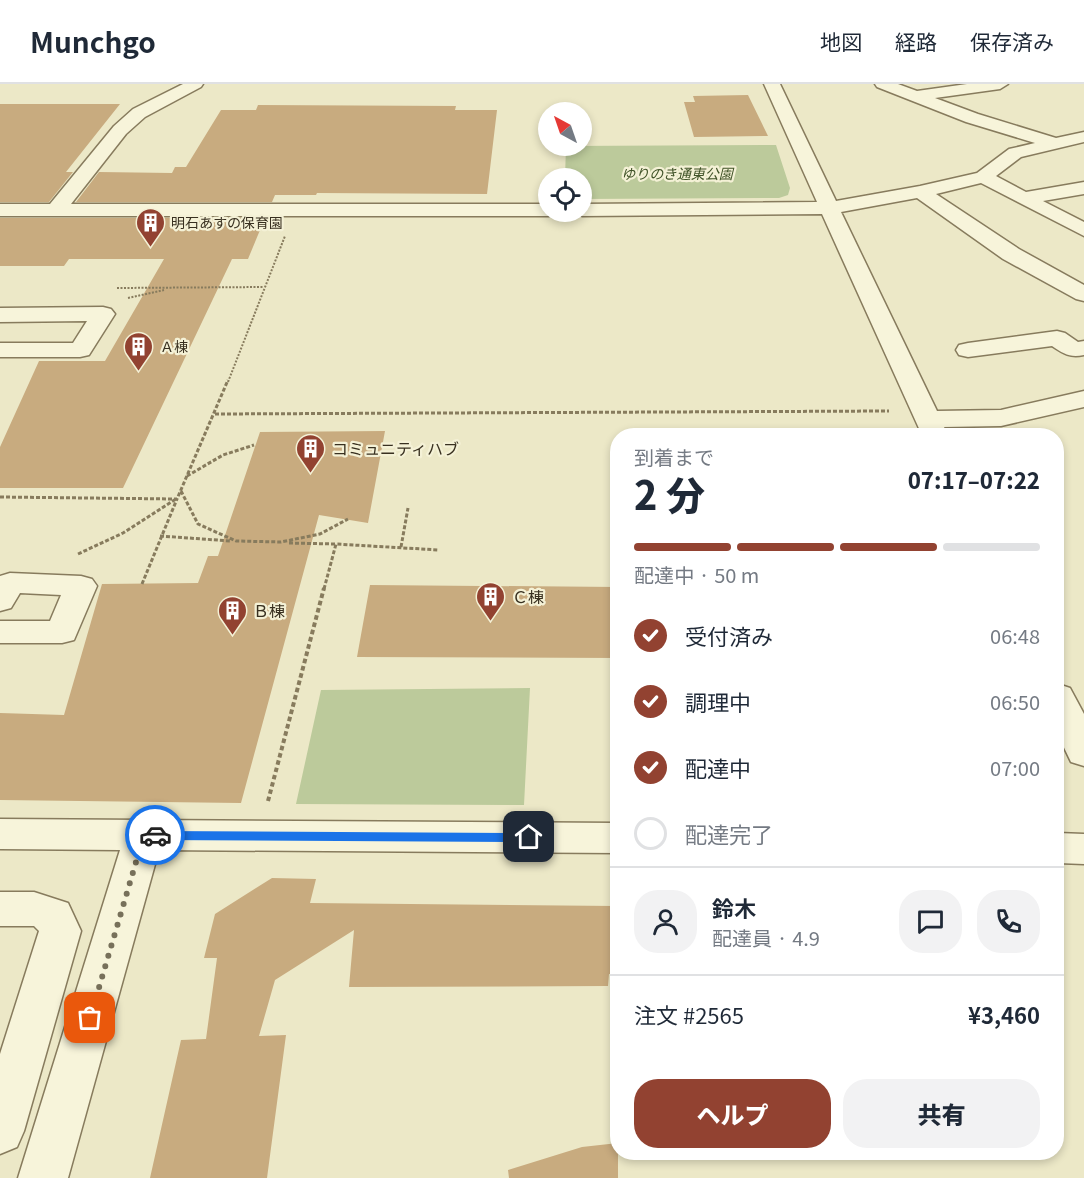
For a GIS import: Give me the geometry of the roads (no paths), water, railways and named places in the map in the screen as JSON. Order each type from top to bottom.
[{"type":"street","points":[[56,210],[120,130],[148,108],[195,84]]},
{"type":"street","points":[[772,84],[929,422],[1001,418],[1084,399]]},
{"type":"street","points":[[883,84],[972,118],[1084,150]]},
{"type":"street","points":[[916,97],[1000,84]]},
{"type":"street","points":[[592,210],[830,208],[920,192],[982,177],[1015,153],[1084,137]]},
{"type":"street","points":[[982,177],[1084,230]]},
{"type":"street","points":[[1024,198],[1084,188]]},
{"type":"street","points":[[920,192],[1011,254],[1084,294]]},
{"type":"street","points":[[0,210],[538,210]]},
{"type":"street","points":[[0,315],[103,314],[80,350],[0,350]]},
{"type":"street","points":[[968,350],[1057,338],[1074,350],[1084,348]]},
{"type":"street","points":[[0,601],[10,583],[81,586],[62,632],[0,632]]},
{"type":"street","points":[[1064,715],[1073,743]]},
{"type":"street","points":[[0,834],[610,838]]},
{"type":"street","points":[[43,1178],[144,835]]},
{"type":"street","points":[[1064,848],[1084,849]]},
{"type":"street","points":[[0,909],[34,909],[53,915],[60,931],[0,1131]]},
{"type":"place","name":"明石あすの保育園","points":[[150,248]]},
{"type":"place","name":"Ａ棟","points":[[139,372]]},
{"type":"place","name":"コミュニティハブ","points":[[311,474]]},
{"type":"place","name":"Ｃ棟","points":[[491,622]]},
{"type":"place","name":"Ｂ棟","points":[[232,636]]},
{"type":"park label","name":"ゆりのき通東公園","points":[[677,173]]}]
